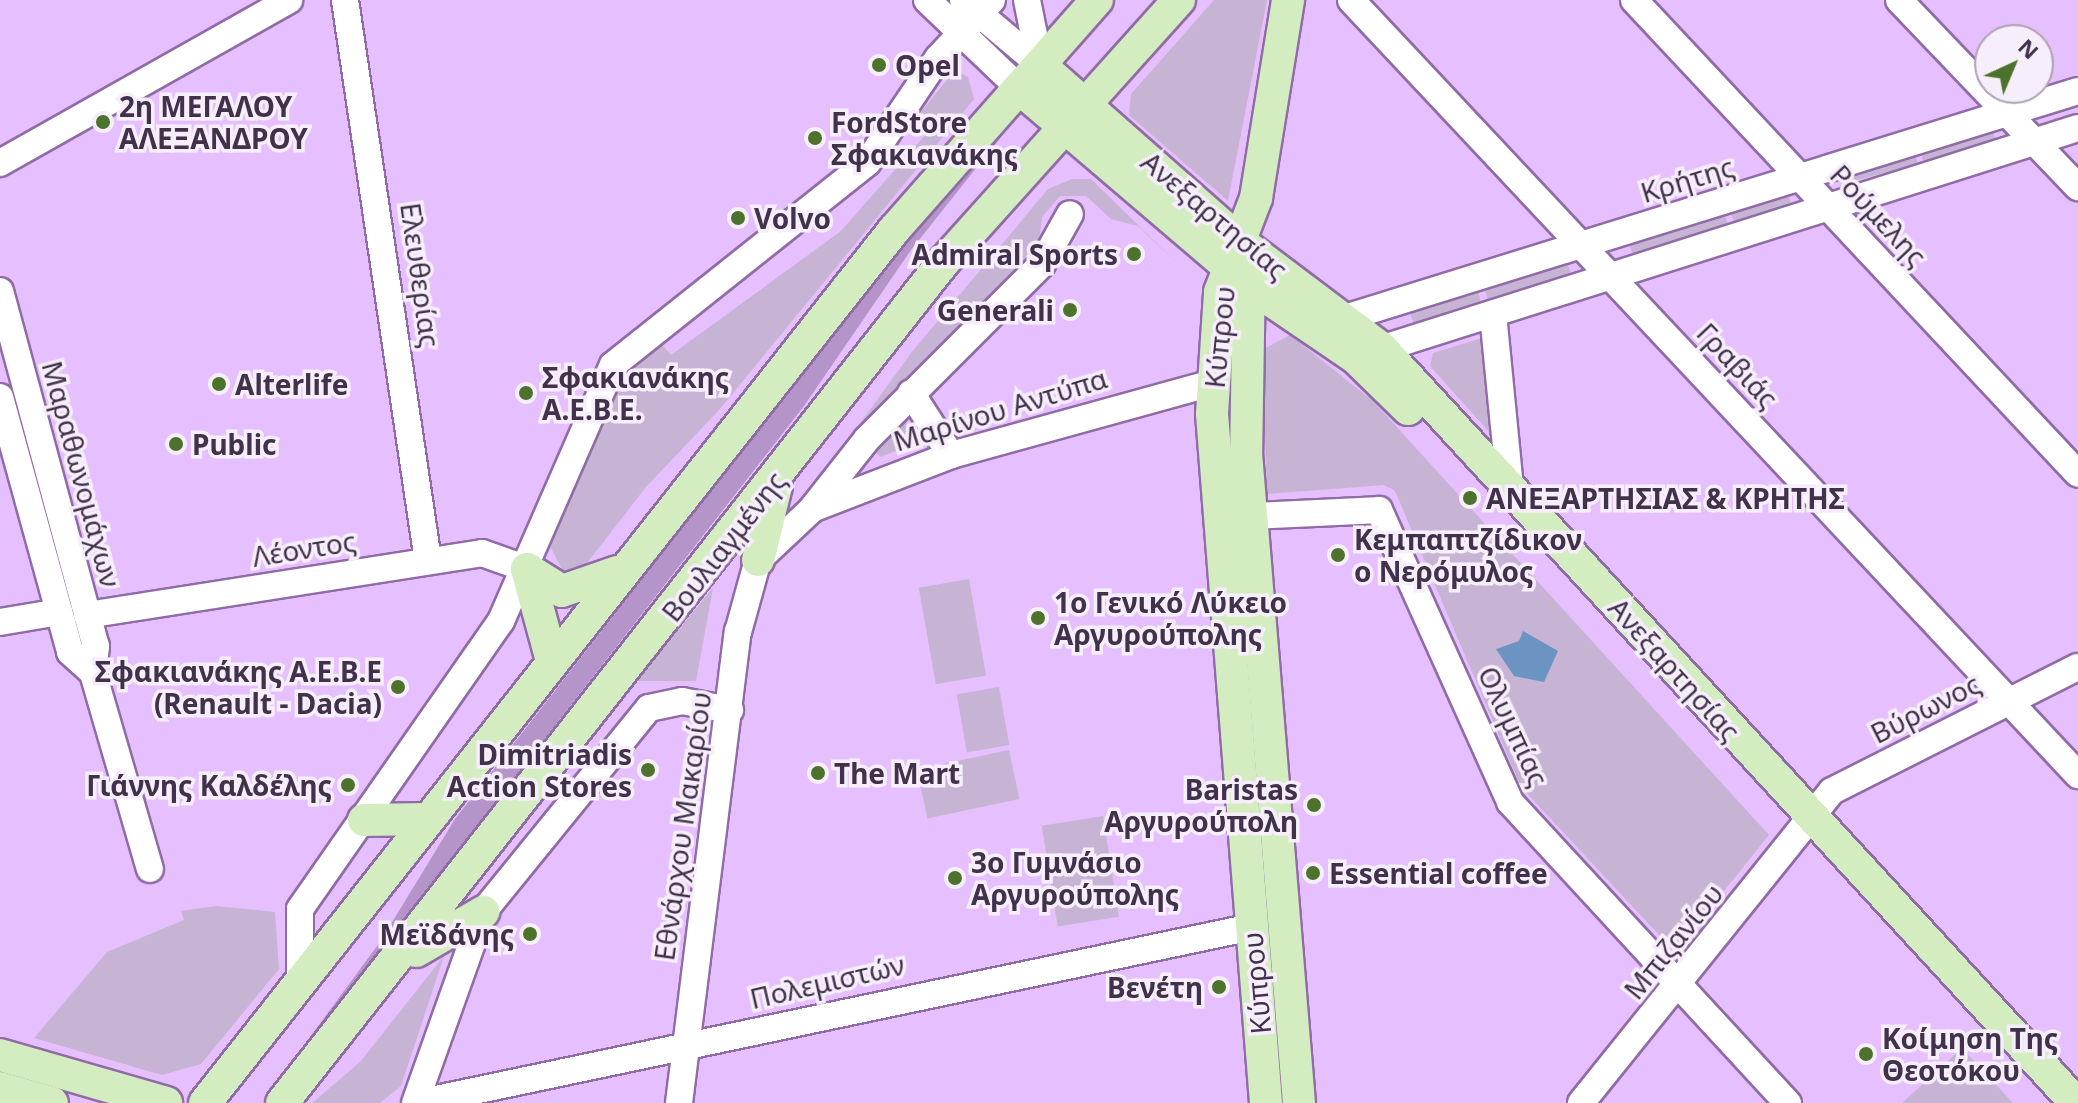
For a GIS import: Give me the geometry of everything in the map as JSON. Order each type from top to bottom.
[{"type":"main road","points":[[205,1103],[622,569],[894,230],[1097,0]]},
{"type":"main road","name":"Βουλιαγμένης","points":[[282,1103],[402,958],[942,264],[1179,0]]},
{"type":"main road","name":"Κύπρου","points":[[1266,1103],[1213,383],[1235,255],[1288,0]]},
{"type":"main road","name":"Ανεξαρτησίας","points":[[1029,77],[1086,104],[1235,255],[1253,288],[1329,323]]},
{"type":"main road","name":"Ανεξαρτησίας","points":[[1029,77],[1063,130],[1368,353],[1510,487],[2047,1103]]},
{"type":"main road","name":"Κύπρου","points":[[1253,288],[1245,413],[1299,1103]]},
{"type":"main road","name":"Ανεξαρτησίας","points":[[1368,353],[1803,823],[2076,1103]]},
{"type":"main road","points":[[758,560],[779,475]]},
{"type":"main road","points":[[527,569],[562,591],[622,569]]},
{"type":"main road","points":[[527,569],[552,661]]},
{"type":"main road","points":[[364,820],[427,819]]},
{"type":"main road","points":[[402,958],[483,912]]},
{"type":"main road","points":[[0,1055],[166,1103]]},
{"type":"main road","points":[[0,1088],[52,1103]]},
{"type":"street","points":[[0,163],[289,0]]},
{"type":"street","name":"Ελευθερίας","points":[[345,0],[428,561]]},
{"type":"street","points":[[927,0],[959,33],[1029,77]]},
{"type":"street","points":[[1027,0],[1029,77]]},
{"type":"street","name":"Γραβιάς","points":[[1351,0],[2078,775]]},
{"type":"street","name":"Ρούμελης","points":[[1634,0],[2078,474]]},
{"type":"street","points":[[1899,0],[2078,187]]},
{"type":"street","points":[[300,980],[300,909],[493,633],[527,569],[613,365],[867,163],[978,5],[1029,77]]},
{"type":"street","name":"Κρήτης","points":[[1329,323],[2078,91]]},
{"type":"street","points":[[1368,353],[2078,128]]},
{"type":"street","points":[[758,560],[811,510],[911,393],[1042,264],[1070,214]]},
{"type":"street","name":"Μαραθωνομάχων","points":[[0,291],[96,646],[93,673],[150,869]]},
{"type":"street","points":[[1493,314],[1510,487]]},
{"type":"street","name":"Μαρίνου Αντύπα","points":[[811,510],[951,455],[1213,383]]},
{"type":"street","points":[[911,393],[951,455]]},
{"type":"street","name":"Μαραθωνομάχων","points":[[1,405],[70,652],[93,673]]},
{"type":"street","name":"Ολυμπίας","points":[[1252,516],[1379,510],[1510,802],[1788,1103]]},
{"type":"street","name":"Λέοντος","points":[[87,615],[492,553],[527,569]]},
{"type":"street","name":"Εθνάρχου Μακαρίου","points":[[679,1103],[740,622],[758,560]]},
{"type":"street","points":[[0,622],[59,612]]},
{"type":"street","name":"Βύρωνος","points":[[1803,823],[1832,791],[2078,667]]},
{"type":"street","points":[[416,1103],[483,912],[649,708],[682,701],[730,710]]},
{"type":"street","name":"Μπιζανίου","points":[[1581,1103],[1680,986],[1803,823]]},
{"type":"street","name":"Πολεμιστών","points":[[416,1103],[684,1050],[804,1016],[1252,927]]},
{"type":"shaded area","points":[[1214,0],[1267,0],[1228,201],[1129,115],[1131,94]]},
{"type":"shaded area","points":[[955,70],[968,77],[974,99],[720,409],[646,487],[577,576],[566,577],[550,546],[589,425],[620,365],[655,336],[671,355],[841,231],[927,133],[908,128]]},
{"type":"shaded area","points":[[1992,130],[1996,141],[1926,167],[1922,156]]},
{"type":"shaded area","points":[[1004,133],[911,250],[804,406],[271,1090],[380,942],[455,819],[901,247]]},
{"type":"shaded area","points":[[1915,153],[1918,164],[1852,181],[1849,171]]},
{"type":"shaded area","points":[[1072,179],[1091,179],[1182,268],[1138,226],[1111,219],[1086,196],[1060,196],[1042,217],[1036,265],[812,490],[911,353],[1048,189]]},
{"type":"shaded area","points":[[1787,192],[1792,205],[1736,227],[1731,214]]},
{"type":"shaded area","points":[[1724,212],[1728,224],[1633,255],[1629,243]]},
{"type":"shaded area","points":[[1567,261],[1571,274],[1488,300],[1484,286]]},
{"type":"shaded area","points":[[1477,289],[1481,301],[1413,323],[1409,311]]},
{"type":"shaded area","points":[[1290,335],[1373,401],[1769,835],[1675,952],[1521,787],[1395,491],[1384,485],[1267,494],[1262,350]]},
{"type":"shaded area","points":[[1489,336],[1507,452],[1430,366],[1433,353]]},
{"type":"shaded area","points":[[905,421],[921,441],[880,457],[874,449]]},
{"type":"shaded area","points":[[969,579],[986,676],[936,684],[919,588]]},
{"type":"shaded area","points":[[713,588],[696,681],[637,681],[649,665]]},
{"type":"shaded area","points":[[999,687],[1009,745],[967,753],[957,694]]},
{"type":"shaded area","points":[[1009,750],[1019,799],[927,818],[917,770]]},
{"type":"shaded area","points":[[1103,816],[1119,917],[1058,926],[1042,826]]},
{"type":"shaded area","points":[[216,906],[275,912],[279,969],[201,1064],[162,1075],[34,1038],[107,952],[184,920],[181,911]]},
{"type":"shaded area","points":[[444,956],[401,1086],[380,1103],[312,1103],[360,1062]]},
{"type":"shaded area","points":[[1962,1048],[2013,1103],[1902,1103]]},
{"type":"water","points":[[1523,631],[1558,651],[1544,682],[1514,676],[1496,649],[1519,641]]},
{"type":"place","name":"Opel","points":[[879,65]]},
{"type":"place","name":"2η ΜΕΓΑΛΟΥ ΑΛΕΞΑΝΔΡΟΥ","points":[[103,122]]},
{"type":"place","name":"FordStore Σφακιανάκης","points":[[815,138]]},
{"type":"place","name":"Volvo","points":[[738,218]]},
{"type":"place","name":"Admiral Sports","points":[[1134,254]]},
{"type":"place","name":"Generali","points":[[1070,310]]},
{"type":"place","name":"Alterlife","points":[[219,384]]},
{"type":"place","name":"Σφακιανάκης Α.Ε.Β.Ε.","points":[[526,393]]},
{"type":"place","name":"Public","points":[[176,444]]},
{"type":"place","name":"ΑΝΕΞΑΡΤΗΣΙΑΣ & ΚΡΗΤΗΣ","points":[[1470,498]]},
{"type":"place","name":"Κεμπαπτζίδικον ο Νερόμυλος","points":[[1338,555]]},
{"type":"place","name":"1ο Γενικό Λύκειο Αργυρούπολης","points":[[1038,618]]},
{"type":"place","name":"Σφακιανάκης Α.Ε.Β.Ε (Renault - Dacia)","points":[[398,687]]},
{"type":"place","name":"Dimitriadis Action Stores","points":[[648,770]]},
{"type":"place","name":"The Mart","points":[[818,773]]},
{"type":"place","name":"Γιάννης Καλδέλης","points":[[348,785]]},
{"type":"place","name":"Baristas Αργυρούπολη","points":[[1314,805]]},
{"type":"place","name":"Essential coffee","points":[[1313,873]]},
{"type":"place","name":"3ο Γυμνάσιο Αργυρούπολης","points":[[955,878]]},
{"type":"place","name":"Μεϊδάνης","points":[[530,934]]},
{"type":"place","name":"Βενέτη","points":[[1219,987]]},
{"type":"place","name":"Κοίμηση Της Θεοτόκου","points":[[1866,1054]]}]
